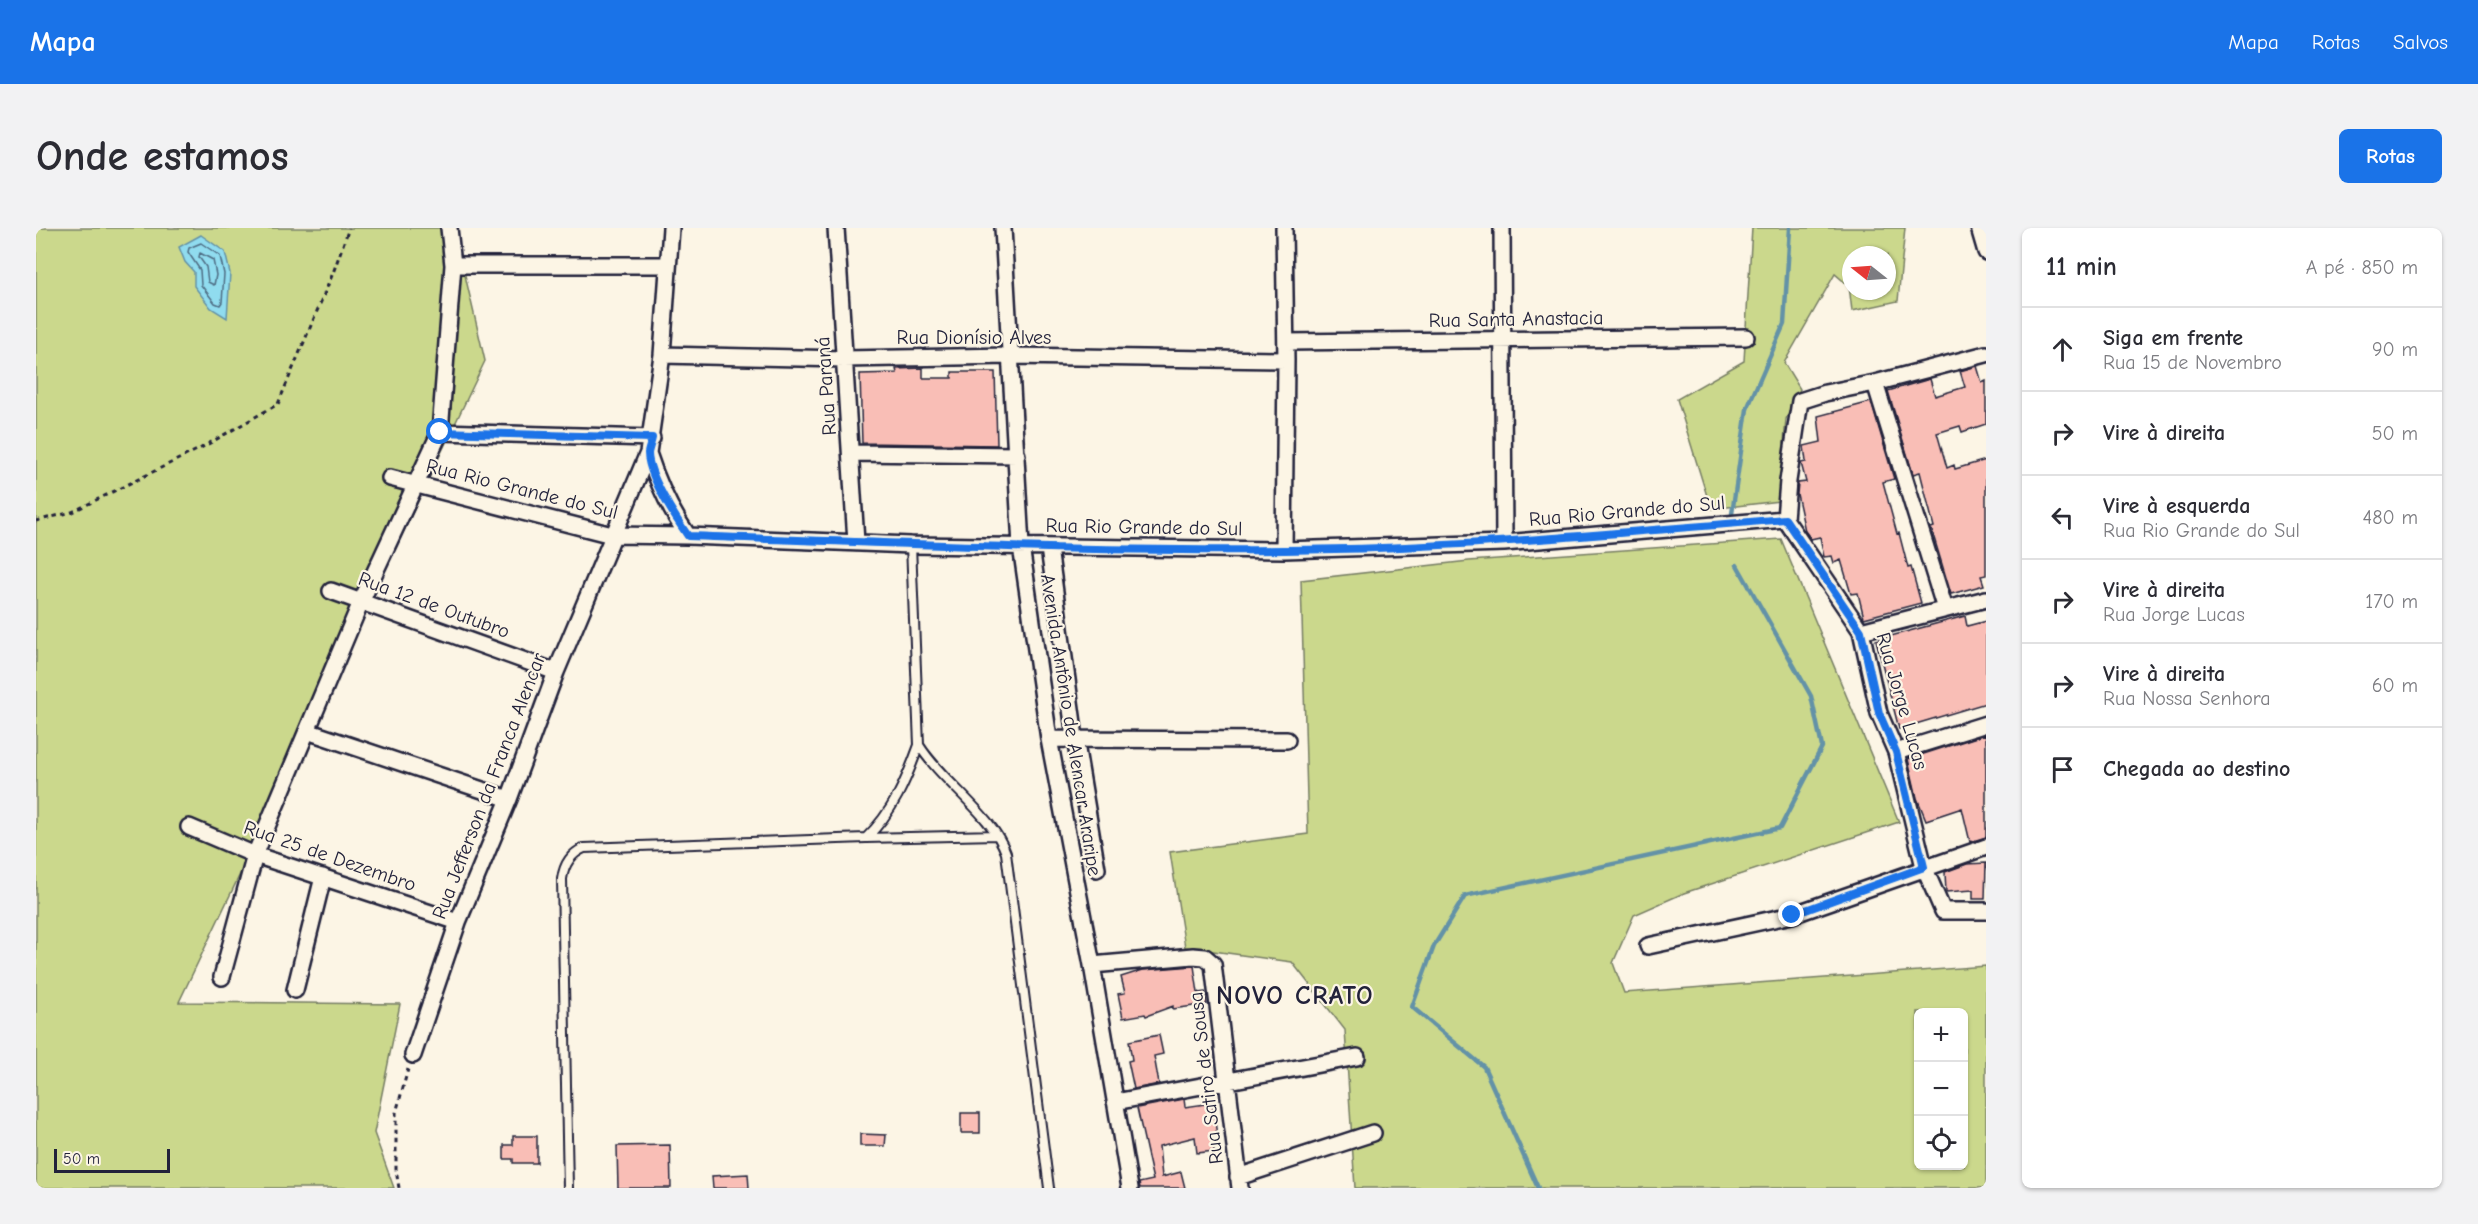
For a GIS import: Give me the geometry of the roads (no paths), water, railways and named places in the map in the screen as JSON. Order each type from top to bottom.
[{"type":"street","points":[[222,977],[255,855],[362,602],[440,432],[453,265],[449,228]]},
{"type":"street","points":[[671,228],[662,355],[650,446],[656,479],[673,514],[688,536]]},
{"type":"street","name":"Rua Paraná","points":[[837,228],[856,542]]},
{"type":"street","name":"Avenida Antônio de Alencar Araripe","points":[[1003,228],[1022,546],[1049,739],[1092,965],[1130,1188]]},
{"type":"street","points":[[1284,228],[1286,342],[1284,550]]},
{"type":"street","points":[[1502,228],[1504,543]]},
{"type":"street","points":[[1979,228],[1986,252]]},
{"type":"street","points":[[453,265],[668,265]]},
{"type":"street","name":"Rua Santa Anastacia","points":[[1286,342],[1746,337]]},
{"type":"street","points":[[1785,519],[1788,481],[1800,401],[1986,354]]},
{"type":"street","name":"Rua Dionísio Alves","points":[[662,355],[844,359],[1010,356],[1286,360]]},
{"type":"street","points":[[1875,383],[1946,609]]},
{"type":"street","points":[[440,432],[650,446]]},
{"type":"street","name":"Rua Jefferson da Franca Alencar","points":[[412,1055],[458,922],[509,799],[556,672],[650,446]]},
{"type":"street","points":[[852,453],[1017,454]]},
{"type":"street","name":"Rua Rio Grande do Sul","points":[[390,478],[612,536],[688,536],[1049,548],[1284,550],[1504,543],[1785,519]]},
{"type":"street","name":"Rua Jorge Lucas","points":[[1785,519],[1861,631],[1879,713],[1896,752],[1924,867],[1943,911],[1986,911]]},
{"type":"street","points":[[1049,548],[1075,738],[1097,869]]},
{"type":"street","name":"Rua 12 de Outubro","points":[[331,591],[556,672]]},
{"type":"street","points":[[1861,631],[1986,599]]},
{"type":"street","points":[[1896,752],[1986,724]]},
{"type":"street","points":[[307,730],[509,799]]},
{"type":"street","points":[[1049,739],[1287,740]]},
{"type":"street","name":"Rua 25 de Dezembro","points":[[189,827],[255,855],[458,922]]},
{"type":"street","points":[[1648,946],[1792,915],[1986,847]]},
{"type":"street","points":[[295,990],[322,877]]},
{"type":"street","name":"Rua Satiro de Sousa","points":[[1092,965],[1193,956],[1205,957],[1213,964],[1239,1183]]},
{"type":"street","points":[[1115,1102],[1358,1057]]},
{"type":"street","points":[[1239,1183],[1373,1133]]},
{"type":"lane","points":[[866,838],[892,808],[919,745],[911,544]]},
{"type":"lane","points":[[919,745],[934,768],[986,820],[997,835],[1008,861],[1049,1188]]},
{"type":"lane","points":[[568,1188],[562,879],[565,866],[571,857],[584,848],[997,835]]},
{"type":"water","points":[[201,235],[225,252],[230,273],[227,318],[211,308],[194,286],[194,272],[185,262],[179,247]]},
{"type":"waterway","points":[[1732,514],[1747,409],[1784,324],[1790,228]]},
{"type":"waterway","points":[[1538,1188],[1484,1067],[1412,1007],[1434,946],[1465,896],[1780,828],[1822,747],[1811,696],[1737,565]]},
{"type":"district","name":"NOVO CRATO","points":[[1295,996]]}]
